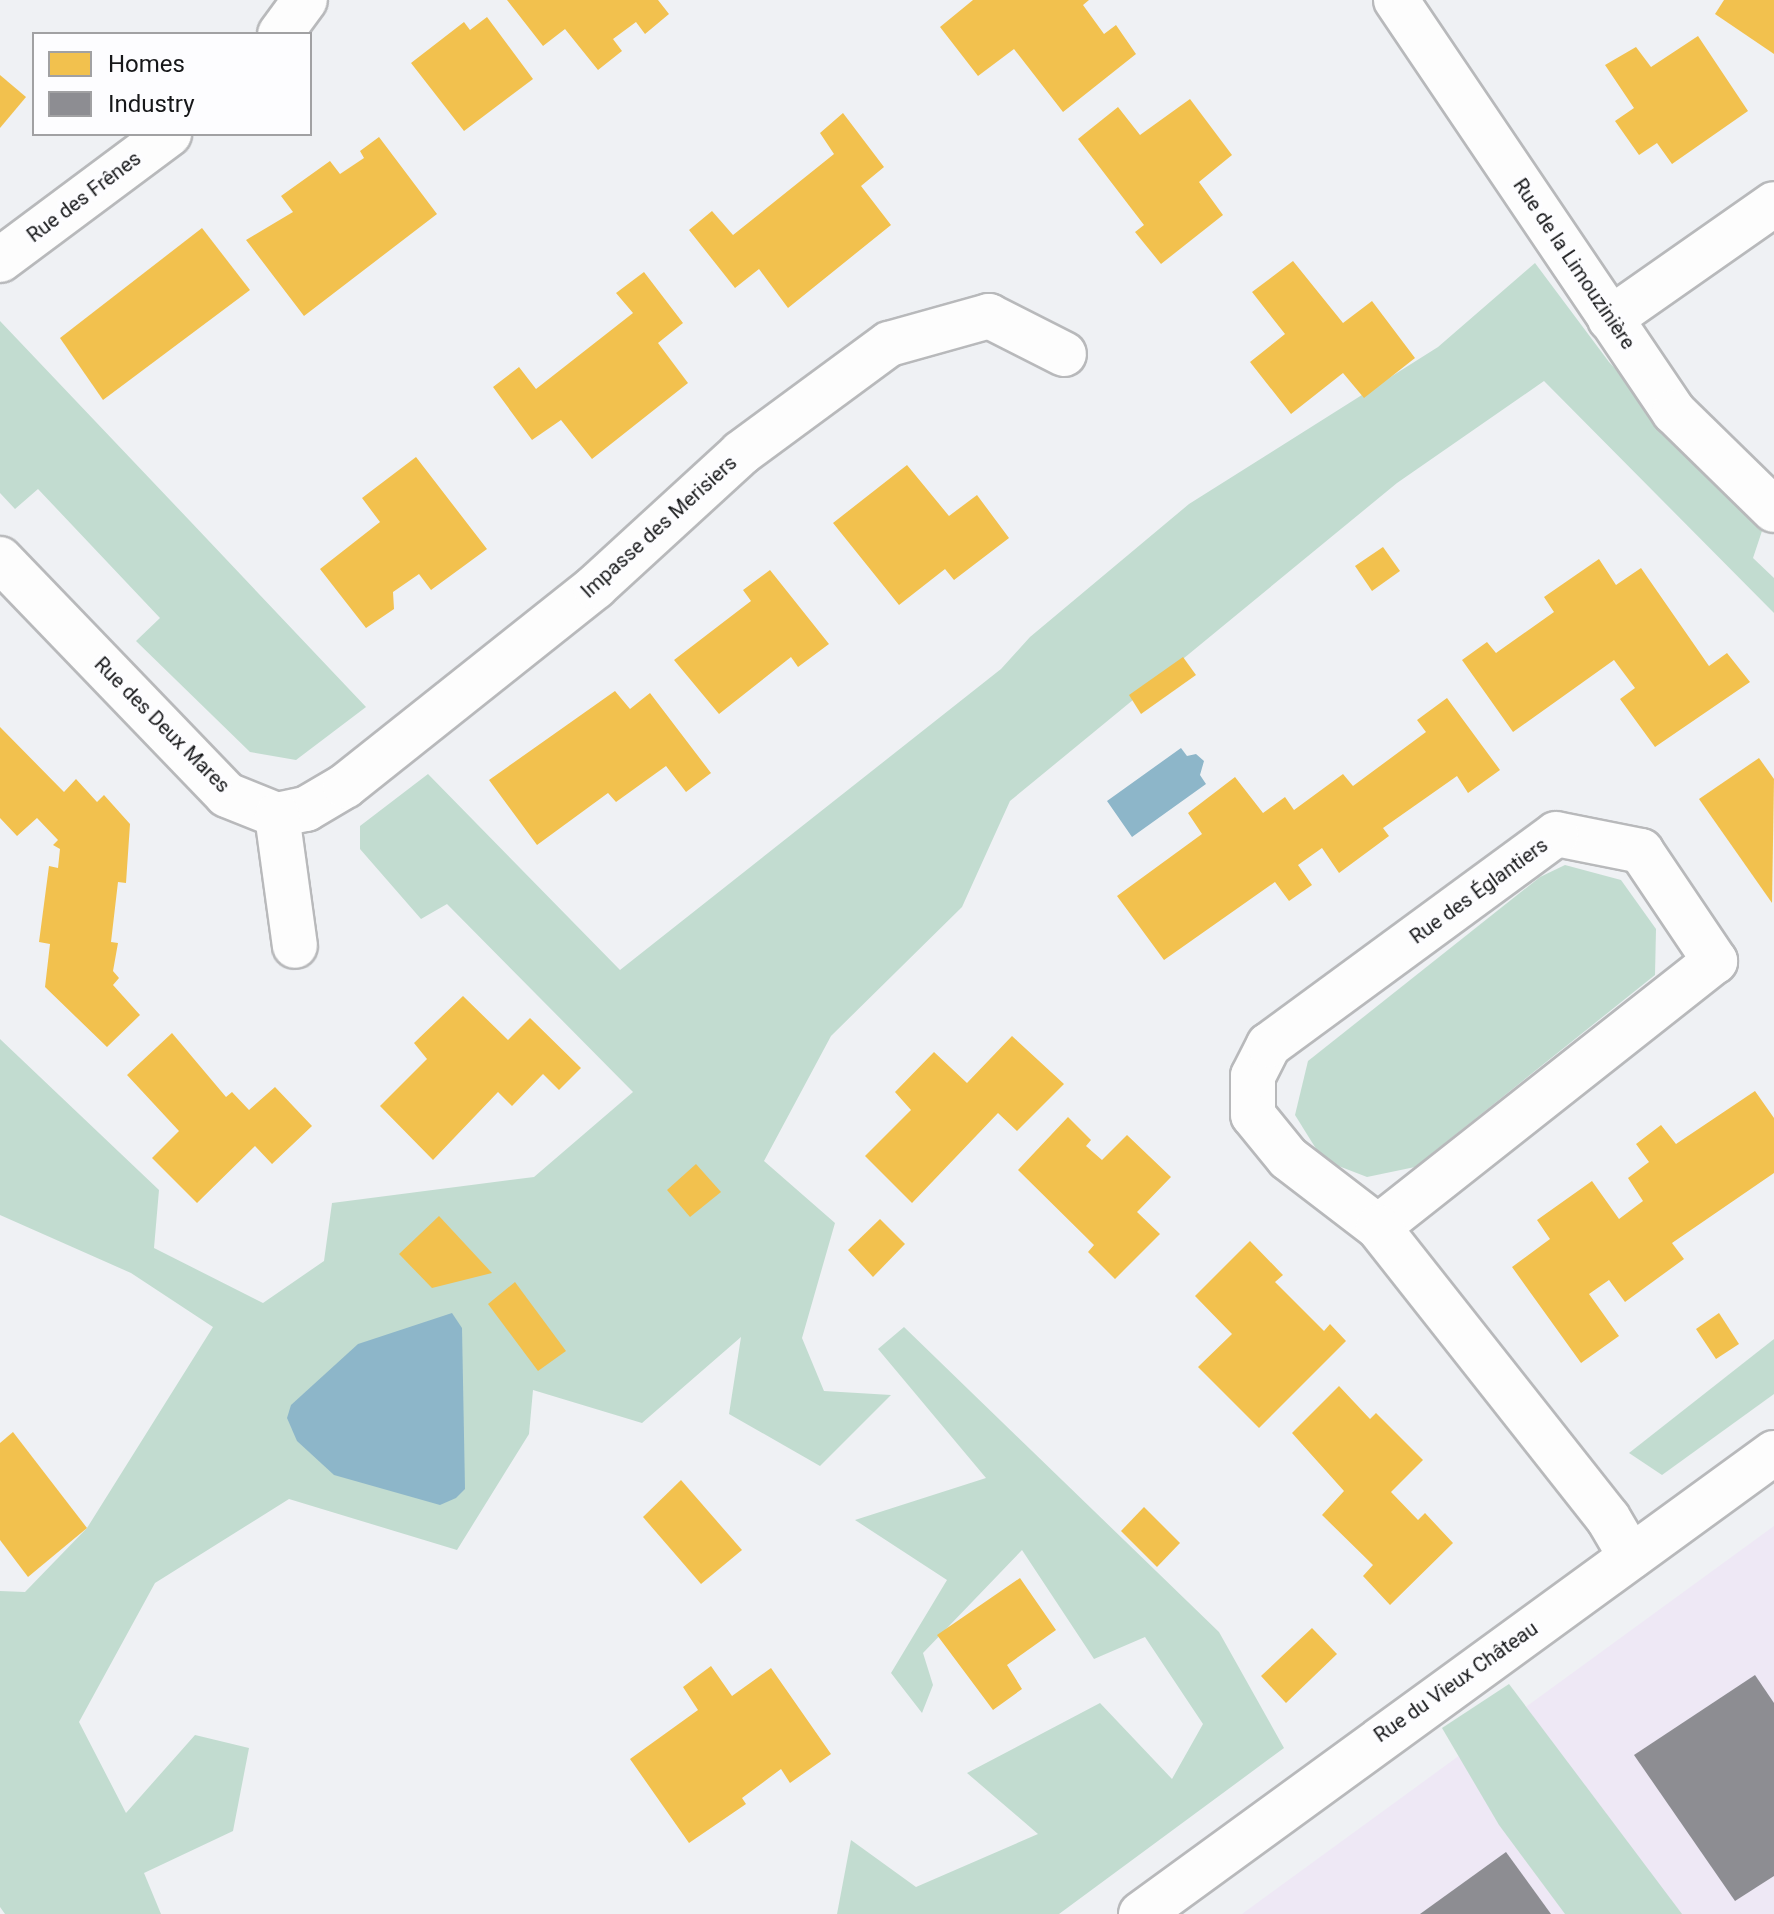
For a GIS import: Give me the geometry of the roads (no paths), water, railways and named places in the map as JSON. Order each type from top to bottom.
[{"type":"street","points":[[281,32],[305,0]]},
{"type":"street","name":"Rue de la Limouzinière","points":[[1396,0],[1674,412],[1774,510]]},
{"type":"street","name":"Rue des Frênes","points":[[0,260],[166,136]]},
{"type":"street","points":[[1610,319],[1774,204]]},
{"type":"street","name":"Impasse des Merisiers","points":[[277,815],[306,809],[345,786],[595,587],[741,453],[889,344],[989,316],[1064,354]]},
{"type":"street","name":"Rue des Deux Mares","points":[[0,559],[227,795],[277,815]]},
{"type":"street","points":[[277,815],[295,946]]},
{"type":"street","name":"Rue des Églantiers","points":[[1378,1227],[1715,961],[1641,851],[1556,834],[1269,1045],[1253,1076],[1253,1115],[1288,1158],[1378,1227],[1608,1518],[1631,1557]]},
{"type":"street","name":"Rue du Vieux Château","points":[[1141,1914],[1774,1453]]},
{"type":"water","points":[[1181,748],[1187,756],[1196,754],[1204,761],[1200,775],[1206,784],[1132,837],[1107,801]]},
{"type":"water","points":[[452,1313],[462,1328],[465,1489],[456,1498],[440,1505],[334,1475],[297,1441],[287,1418],[291,1405],[358,1344]]}]
